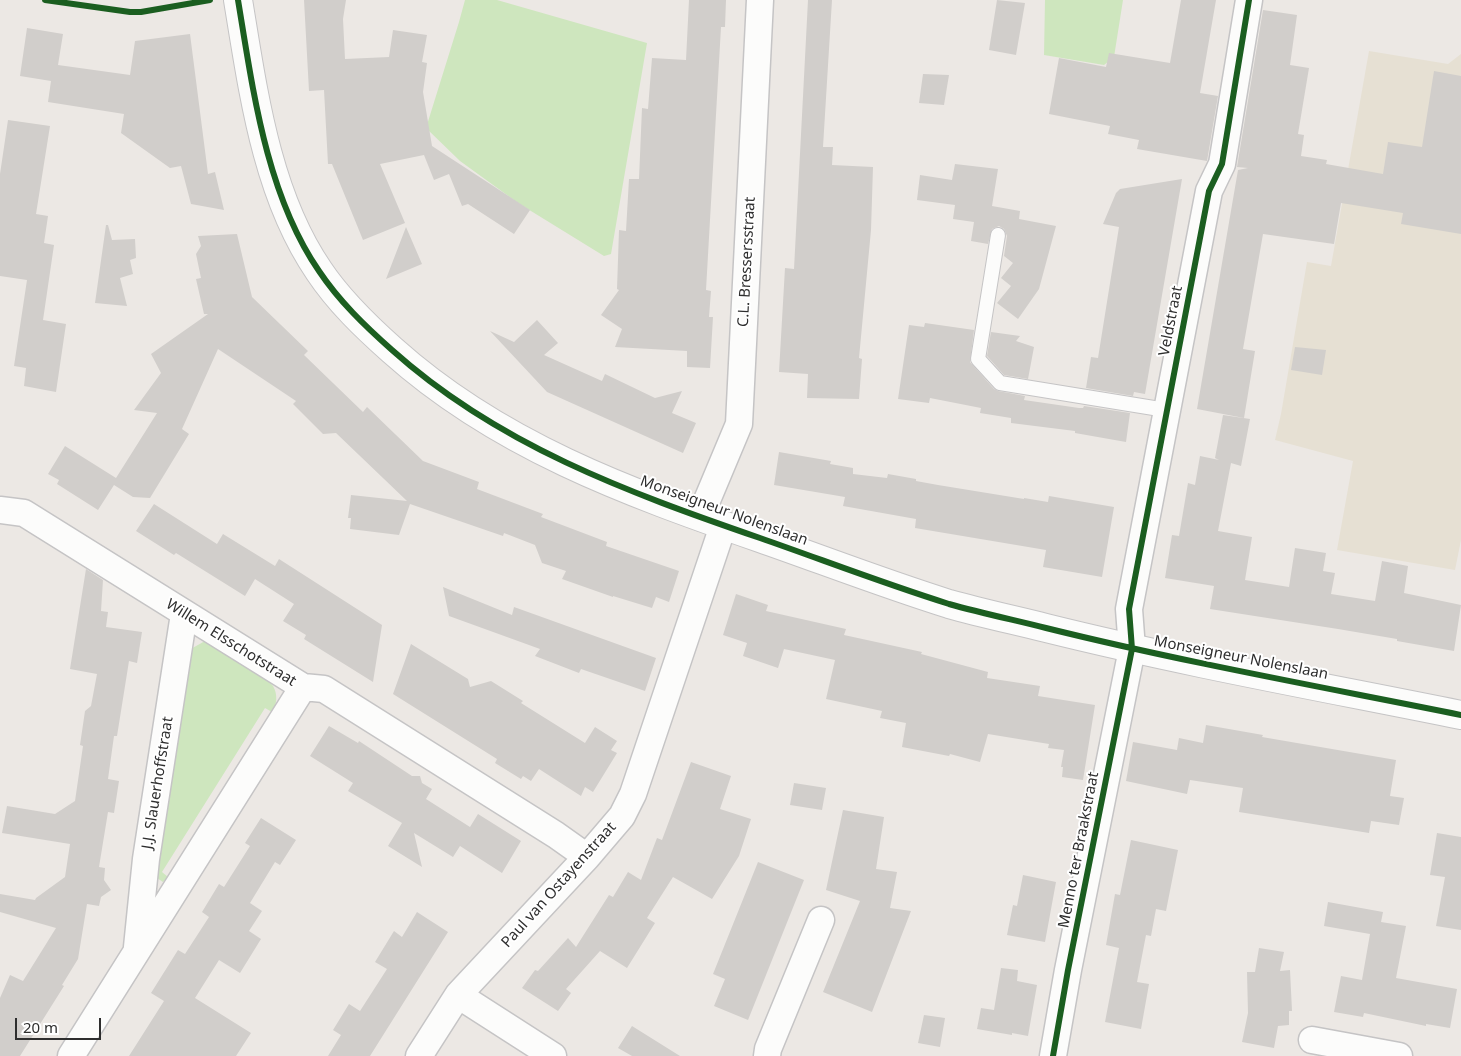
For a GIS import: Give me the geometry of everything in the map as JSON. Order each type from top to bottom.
[{"type":"street","name":"Monseigneur Nolenslaan","points":[[238,0],[254,96],[271,164],[301,242],[318,270],[339,300],[366,327],[416,371],[458,403],[501,430],[556,458],[626,489],[950,604],[1132,649],[1461,715]]},
{"type":"street","name":"C.L. Bressersstraat","points":[[712,521],[739,424],[760,0]]},
{"type":"street","name":"Veldstraat","points":[[1132,649],[1129,608],[1209,191],[1222,164],[1248,0]]},
{"type":"street","name":"Willem Elsschotstraat","points":[[0,510],[24,513],[303,687],[324,689],[556,835],[587,857]]},
{"type":"street","name":"Paul van Ostayenstraat","points":[[419,1056],[458,996],[587,857],[622,816],[633,794],[712,521]]},
{"type":"street","name":"J.J. Slauerhoffstraat","points":[[136,953],[146,859],[184,614]]},
{"type":"street","name":"Menno ter Braakstraat","points":[[1053,1056],[1068,970],[1132,649]]},
{"type":"street","name":"J.J. Slauerhoffstraat","points":[[72,1056],[303,687]]},
{"type":"street","points":[[767,1056],[768,1049],[821,920]]},
{"type":"street","points":[[458,996],[553,1056]]},
{"type":"street","points":[[1312,1040],[1400,1056]]},
{"type":"lane","points":[[998,235],[978,359],[1000,383],[1166,410]]},
{"type":"shaded area","points":[[1369,51],[1448,64],[1461,54],[1461,540],[1455,570],[1337,550],[1353,461],[1275,440],[1307,262],[1331,266]]},
{"type":"green space","points":[[465,0],[497,0],[647,43],[611,254],[604,256],[518,203],[460,161],[426,128]]},
{"type":"green space","points":[[1045,0],[1123,0],[1114,57],[1104,65],[1044,55]]},
{"type":"green space","points":[[205,641],[269,682],[275,689],[276,703],[272,712],[265,708],[162,872],[168,877],[163,882],[154,876],[189,650]]},
{"type":"building","points":[[304,0],[346,0],[343,19],[345,59],[389,57],[393,30],[427,35],[422,62],[427,63],[423,92],[432,146],[530,210],[514,234],[468,204],[462,206],[449,174],[434,180],[424,155],[380,164],[405,223],[363,240],[332,164],[328,164],[324,90],[309,91]]},
{"type":"building","points":[[689,0],[726,0],[725,27],[721,27],[706,290],[711,291],[709,317],[713,317],[710,368],[687,367],[687,351],[615,347],[622,329],[601,315],[619,290],[617,289],[619,230],[626,231],[629,179],[639,179],[642,108],[648,109],[652,58],[686,60]]},
{"type":"building","points":[[808,0],[832,0],[823,147],[833,147],[832,165],[873,167],[871,230],[859,358],[862,359],[859,399],[807,398],[808,374],[779,372],[785,268],[794,269]]},
{"type":"building","points":[[997,0],[1025,3],[1016,55],[989,50]]},
{"type":"building","points":[[1181,0],[1216,0],[1200,93],[1218,96],[1207,161],[1137,149],[1139,140],[1108,134],[1110,126],[1049,114],[1059,58],[1106,67],[1109,53],[1170,63]]},
{"type":"building","points":[[1263,10],[1297,15],[1290,65],[1309,68],[1298,134],[1304,135],[1301,156],[1327,160],[1326,164],[1383,174],[1388,142],[1422,147],[1434,71],[1461,76],[1461,234],[1401,224],[1403,213],[1341,203],[1334,244],[1263,234],[1243,349],[1255,351],[1244,418],[1197,409],[1238,170],[1248,168],[1237,167]]},
{"type":"building","points":[[27,28],[63,34],[58,65],[130,75],[135,41],[190,34],[208,174],[215,172],[224,210],[191,204],[181,166],[170,168],[121,133],[124,114],[48,102],[51,81],[20,76]]},
{"type":"building","points":[[923,74],[949,75],[944,105],[919,103]]},
{"type":"building","points":[[8,120],[50,126],[36,214],[48,216],[44,243],[54,245],[43,320],[66,324],[56,392],[24,386],[26,368],[14,366],[27,280],[0,276],[0,174]]},
{"type":"building","points":[[955,164],[998,169],[992,206],[1020,211],[1019,219],[1056,226],[1039,289],[1018,319],[997,303],[1011,286],[1001,278],[1013,263],[1004,256],[1007,236],[1004,229],[999,226],[992,229],[988,244],[971,241],[974,222],[953,219],[955,205],[917,200],[920,175],[952,180]]},
{"type":"building","points":[[1182,179],[1145,394],[1134,392],[1133,396],[1086,388],[1091,357],[1098,358],[1119,227],[1103,224],[1116,193],[1120,189]]},
{"type":"building","points":[[106,225],[108,225],[112,240],[135,239],[136,258],[130,260],[133,274],[120,278],[127,306],[95,303]]},
{"type":"building","points":[[406,227],[422,264],[386,279]]},
{"type":"building","points":[[237,234],[252,297],[308,351],[304,355],[363,412],[367,407],[423,461],[479,482],[477,489],[543,514],[541,517],[607,542],[606,546],[679,571],[669,602],[656,597],[652,608],[562,579],[566,571],[542,563],[535,545],[504,533],[503,536],[410,504],[399,535],[350,529],[351,518],[348,518],[351,495],[407,501],[336,433],[323,434],[293,404],[296,401],[218,349],[182,429],[189,434],[150,498],[133,497],[114,485],[98,510],[57,484],[59,480],[48,474],[65,446],[116,478],[157,413],[134,410],[161,373],[151,354],[208,314],[204,314],[196,279],[201,278],[196,254],[201,246],[198,236]]},
{"type":"building","points":[[537,320],[558,343],[544,355],[602,381],[605,374],[655,398],[682,391],[672,413],[696,423],[683,453],[547,392],[490,331],[514,342]]},
{"type":"building","points":[[925,323],[974,330],[970,362],[998,391],[1025,396],[1024,400],[1130,413],[1126,442],[1075,433],[1075,431],[1011,423],[1011,418],[980,413],[981,408],[930,398],[929,403],[898,399],[909,325],[924,327]]},
{"type":"building","points":[[991,332],[1020,336],[1016,341],[1034,347],[1028,379],[1004,375],[987,356]]},
{"type":"building","points":[[1295,347],[1326,350],[1322,375],[1291,370]]},
{"type":"building","points":[[1223,415],[1250,419],[1241,466],[1231,463],[1218,531],[1252,537],[1245,580],[1289,587],[1295,548],[1326,553],[1323,571],[1335,573],[1331,594],[1375,601],[1382,561],[1408,566],[1404,593],[1461,605],[1454,651],[1397,641],[1397,639],[1210,609],[1214,586],[1165,578],[1172,535],[1179,536],[1188,483],[1195,485],[1200,456],[1219,460],[1215,458]]},
{"type":"building","points":[[779,452],[831,461],[830,464],[853,468],[853,474],[887,478],[888,474],[916,479],[916,481],[1024,499],[1048,502],[1049,496],[1114,507],[1102,577],[1043,567],[1046,550],[915,528],[916,519],[843,506],[845,497],[774,485]]},
{"type":"building","points":[[154,504],[217,544],[223,534],[275,566],[279,559],[382,625],[373,682],[304,639],[306,635],[283,621],[294,604],[255,579],[245,596],[176,553],[174,555],[136,531]]},
{"type":"building","points":[[86,569],[103,580],[101,611],[108,612],[106,627],[142,632],[137,663],[129,661],[117,736],[114,736],[108,779],[119,781],[114,813],[108,812],[99,867],[105,868],[104,880],[111,890],[101,897],[99,906],[87,904],[78,959],[62,985],[64,986],[20,1056],[0,1056],[0,998],[10,975],[23,981],[56,928],[0,912],[0,894],[35,900],[65,877],[70,844],[2,833],[7,806],[55,814],[75,801],[83,746],[80,745],[85,711],[91,706],[97,674],[70,669]]},
{"type":"building","points":[[443,587],[512,615],[514,607],[656,658],[645,691],[581,669],[579,673],[535,656],[540,649],[449,616]]},
{"type":"building","points":[[736,594],[768,605],[766,611],[846,629],[844,635],[922,652],[921,654],[988,672],[987,678],[1040,686],[1038,696],[1095,705],[1083,780],[1062,777],[1063,767],[1061,767],[1064,750],[1048,748],[1049,744],[988,734],[980,762],[950,754],[949,756],[902,747],[906,723],[880,718],[882,711],[826,699],[835,660],[784,649],[778,668],[743,656],[747,643],[723,635]]},
{"type":"building","points":[[411,644],[468,679],[470,687],[491,681],[523,701],[521,703],[585,743],[595,727],[617,741],[611,750],[617,753],[593,792],[585,787],[581,796],[539,769],[531,781],[523,776],[521,779],[495,763],[497,759],[393,694]]},
{"type":"building","points":[[1206,725],[1263,735],[1262,737],[1396,760],[1390,796],[1404,798],[1399,825],[1371,821],[1369,833],[1239,812],[1243,788],[1190,780],[1187,794],[1126,781],[1133,742],[1177,750],[1179,738],[1203,743]]},
{"type":"building","points":[[329,726],[358,743],[359,741],[412,776],[420,776],[422,783],[432,789],[426,799],[470,827],[478,814],[521,841],[502,873],[460,846],[453,857],[414,833],[422,867],[388,846],[402,823],[348,791],[353,783],[310,756]]},
{"type":"building","points":[[691,762],[731,776],[720,809],[751,819],[739,856],[712,899],[673,877],[647,918],[655,923],[627,968],[600,951],[566,989],[571,993],[558,1011],[522,988],[535,970],[538,971],[568,938],[576,947],[609,895],[613,897],[628,872],[641,880],[657,838],[662,840]]},
{"type":"building","points":[[794,783],[826,788],[822,810],[790,805]]},
{"type":"building","points":[[843,810],[884,817],[876,869],[897,872],[890,908],[911,911],[872,1012],[823,992],[860,901],[826,890]]},
{"type":"building","points":[[261,818],[296,840],[280,865],[275,862],[250,903],[262,911],[249,931],[261,939],[240,973],[219,960],[195,998],[251,1033],[236,1056],[129,1056],[164,1001],[151,993],[178,950],[185,954],[209,917],[202,912],[219,884],[224,887],[250,846],[245,843]]},
{"type":"building","points":[[1437,833],[1461,837],[1461,930],[1436,926],[1445,877],[1430,875]]},
{"type":"building","points":[[1131,840],[1178,850],[1166,911],[1156,909],[1151,936],[1146,935],[1137,982],[1149,984],[1141,1029],[1105,1022],[1119,948],[1106,945],[1115,894],[1120,895]]},
{"type":"building","points":[[758,862],[804,880],[748,1020],[714,1006],[725,979],[713,974]]},
{"type":"building","points":[[1023,875],[1056,882],[1045,942],[1007,935],[1013,905],[1017,906]]},
{"type":"building","points":[[1328,902],[1383,912],[1381,922],[1406,926],[1396,978],[1457,989],[1450,1028],[1426,1024],[1426,1026],[1364,1013],[1363,1017],[1334,1012],[1341,976],[1362,980],[1370,934],[1324,926]]},
{"type":"building","points":[[417,912],[448,932],[370,1056],[328,1056],[341,1035],[333,1030],[349,1004],[360,1011],[387,969],[375,962],[394,931],[402,937]]},
{"type":"building","points":[[1259,948],[1284,952],[1280,971],[1290,970],[1292,1011],[1289,1011],[1289,1025],[1278,1026],[1274,1048],[1242,1042],[1248,1013],[1247,972],[1255,972]]},
{"type":"building","points":[[1001,968],[1018,970],[1017,981],[1037,985],[1028,1036],[977,1029],[981,1008],[994,1010]]},
{"type":"building","points":[[924,1015],[945,1018],[940,1047],[918,1043]]},
{"type":"building","points":[[632,1026],[680,1056],[632,1056],[618,1048]]},
{"type":"cycle path","points":[[45,0],[130,12],[141,12],[210,0]]},
{"type":"cycle path","points":[[238,0],[256,105],[274,175],[286,209],[301,241],[319,271],[353,313],[392,350],[433,383],[476,413],[520,439],[566,462],[661,503],[949,604],[1149,652],[1461,715]]},
{"type":"cycle path","points":[[1053,1056],[1068,970],[1132,649],[1129,609],[1209,191],[1222,164],[1249,0]]}]
